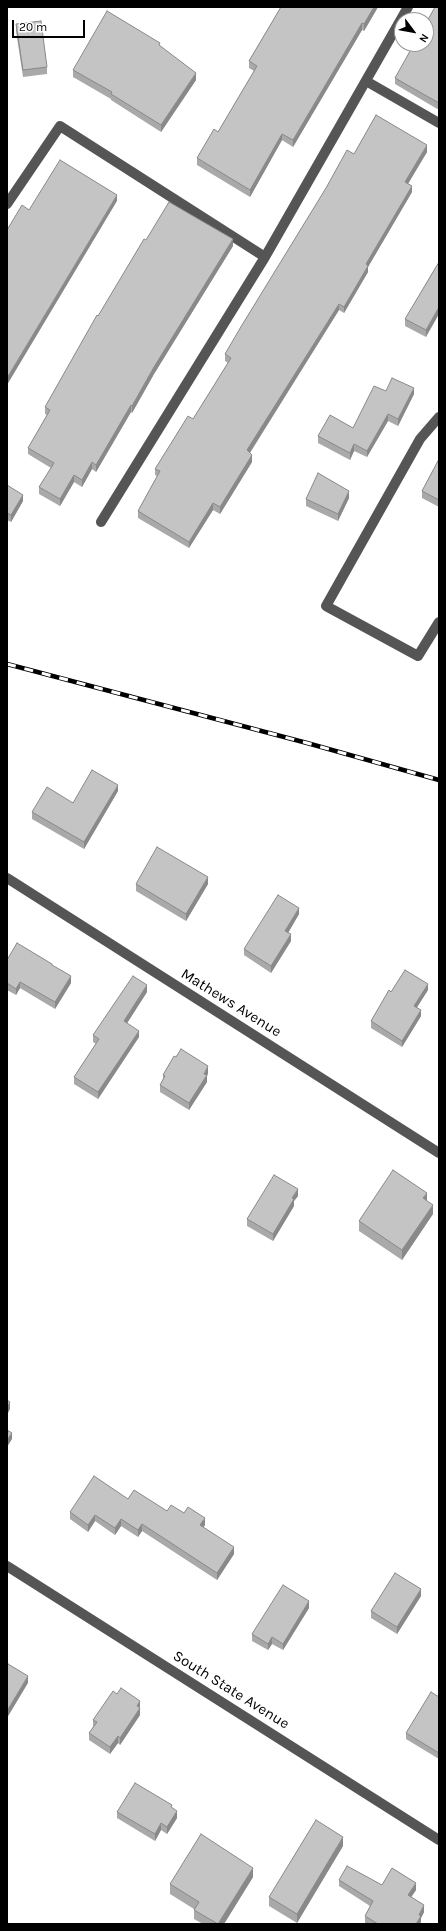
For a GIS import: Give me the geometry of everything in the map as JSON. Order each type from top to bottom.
[{"type":"street","points":[[101,522],[264,257],[408,7]]},
{"type":"street","points":[[366,81],[439,123]]},
{"type":"street","points":[[7,204],[60,126],[264,257]]},
{"type":"street","points":[[439,417],[420,439],[326,606],[418,656],[439,622]]},
{"type":"street","name":"Mathews Avenue","points":[[7,878],[439,1153]]},
{"type":"street","name":"South State Avenue","points":[[7,1566],[439,1840]]},
{"type":"building","points":[[281,7],[374,7],[364,24],[362,23],[293,140],[282,134],[250,190],[197,158],[214,129],[218,132],[257,66],[249,61]]},
{"type":"building","points":[[435,7],[439,7],[439,103],[395,78],[410,52],[434,52],[434,12],[432,12]]},
{"type":"building","points":[[107,11],[160,43],[159,45],[196,73],[161,125],[111,94],[112,92],[73,70]]},
{"type":"building","points":[[41,21],[47,67],[23,70],[16,24]]},
{"type":"building","points":[[376,115],[427,145],[405,182],[412,186],[366,264],[368,266],[344,307],[339,304],[247,450],[252,455],[220,507],[213,503],[189,542],[138,511],[160,471],[155,469],[188,416],[193,419],[231,358],[225,354],[326,188],[347,150],[354,154]]},
{"type":"building","points":[[60,160],[117,195],[7,378],[7,230],[22,205],[29,210]]},
{"type":"building","points":[[169,202],[233,239],[154,367],[96,465],[92,462],[82,480],[74,475],[60,499],[39,487],[54,463],[28,448],[50,410],[45,407],[97,315],[98,316],[144,239],[146,240]]},
{"type":"building","points":[[439,262],[439,307],[426,330],[405,319]]},
{"type":"building","points":[[392,378],[414,388],[398,419],[388,414],[367,451],[354,444],[350,453],[318,436],[330,415],[353,428],[374,386],[386,391]]},
{"type":"building","points":[[439,459],[439,500],[422,491]]},
{"type":"building","points":[[318,473],[349,491],[338,514],[306,499]]},
{"type":"building","points":[[7,485],[23,495],[11,515],[7,513]]},
{"type":"building","points":[[92,770],[118,785],[84,842],[32,812],[47,787],[73,803]]},
{"type":"building","points":[[157,847],[208,877],[186,914],[136,884]]},
{"type":"building","points":[[278,895],[299,908],[285,931],[291,934],[271,966],[244,949]]},
{"type":"building","points":[[17,943],[71,976],[55,1002],[20,982],[16,989],[7,983],[7,960]]},
{"type":"building","points":[[405,970],[428,984],[414,1006],[421,1010],[402,1041],[371,1021],[389,990],[391,992]]},
{"type":"building","points":[[133,976],[147,985],[124,1021],[139,1031],[98,1092],[74,1077],[99,1039],[93,1035]]},
{"type":"building","points":[[181,1049],[208,1066],[204,1074],[207,1075],[189,1103],[160,1085],[165,1076],[163,1075],[174,1056],[176,1057]]},
{"type":"building","points":[[393,1170],[427,1193],[423,1198],[433,1205],[402,1250],[359,1221]]},
{"type":"building","points":[[274,1175],[298,1189],[292,1198],[294,1199],[273,1234],[247,1219]]},
{"type":"building","points":[[7,1400],[10,1402],[7,1408]]},
{"type":"building","points":[[7,1430],[12,1433],[7,1440]]},
{"type":"building","points":[[94,1476],[128,1499],[134,1490],[167,1511],[171,1505],[184,1513],[188,1507],[205,1518],[200,1525],[234,1547],[217,1573],[142,1524],[138,1530],[121,1519],[115,1528],[95,1515],[88,1525],[70,1512]]},
{"type":"building","points":[[395,1573],[421,1589],[397,1627],[371,1611]]},
{"type":"building","points":[[283,1585],[309,1601],[283,1644],[272,1637],[268,1644],[252,1634]]},
{"type":"building","points":[[8,1664],[28,1676],[7,1711],[7,1665]]},
{"type":"building","points":[[121,1688],[140,1701],[137,1706],[140,1708],[120,1738],[118,1736],[110,1747],[89,1733],[97,1722],[93,1720],[113,1691],[117,1694]]},
{"type":"building","points":[[431,1692],[439,1697],[439,1753],[406,1733]]},
{"type":"building","points":[[135,1783],[172,1805],[171,1807],[177,1811],[167,1827],[161,1823],[155,1834],[117,1812]]},
{"type":"building","points":[[316,1820],[343,1837],[297,1914],[269,1897]]},
{"type":"building","points":[[201,1834],[253,1868],[218,1924],[194,1910],[199,1902],[170,1884]]},
{"type":"building","points":[[347,1866],[382,1885],[392,1868],[416,1883],[408,1895],[424,1905],[419,1915],[421,1916],[416,1924],[378,1924],[365,1916],[373,1901],[339,1880]]},
{"type":"railway","points":[[7,664],[307,743],[439,780]]}]
